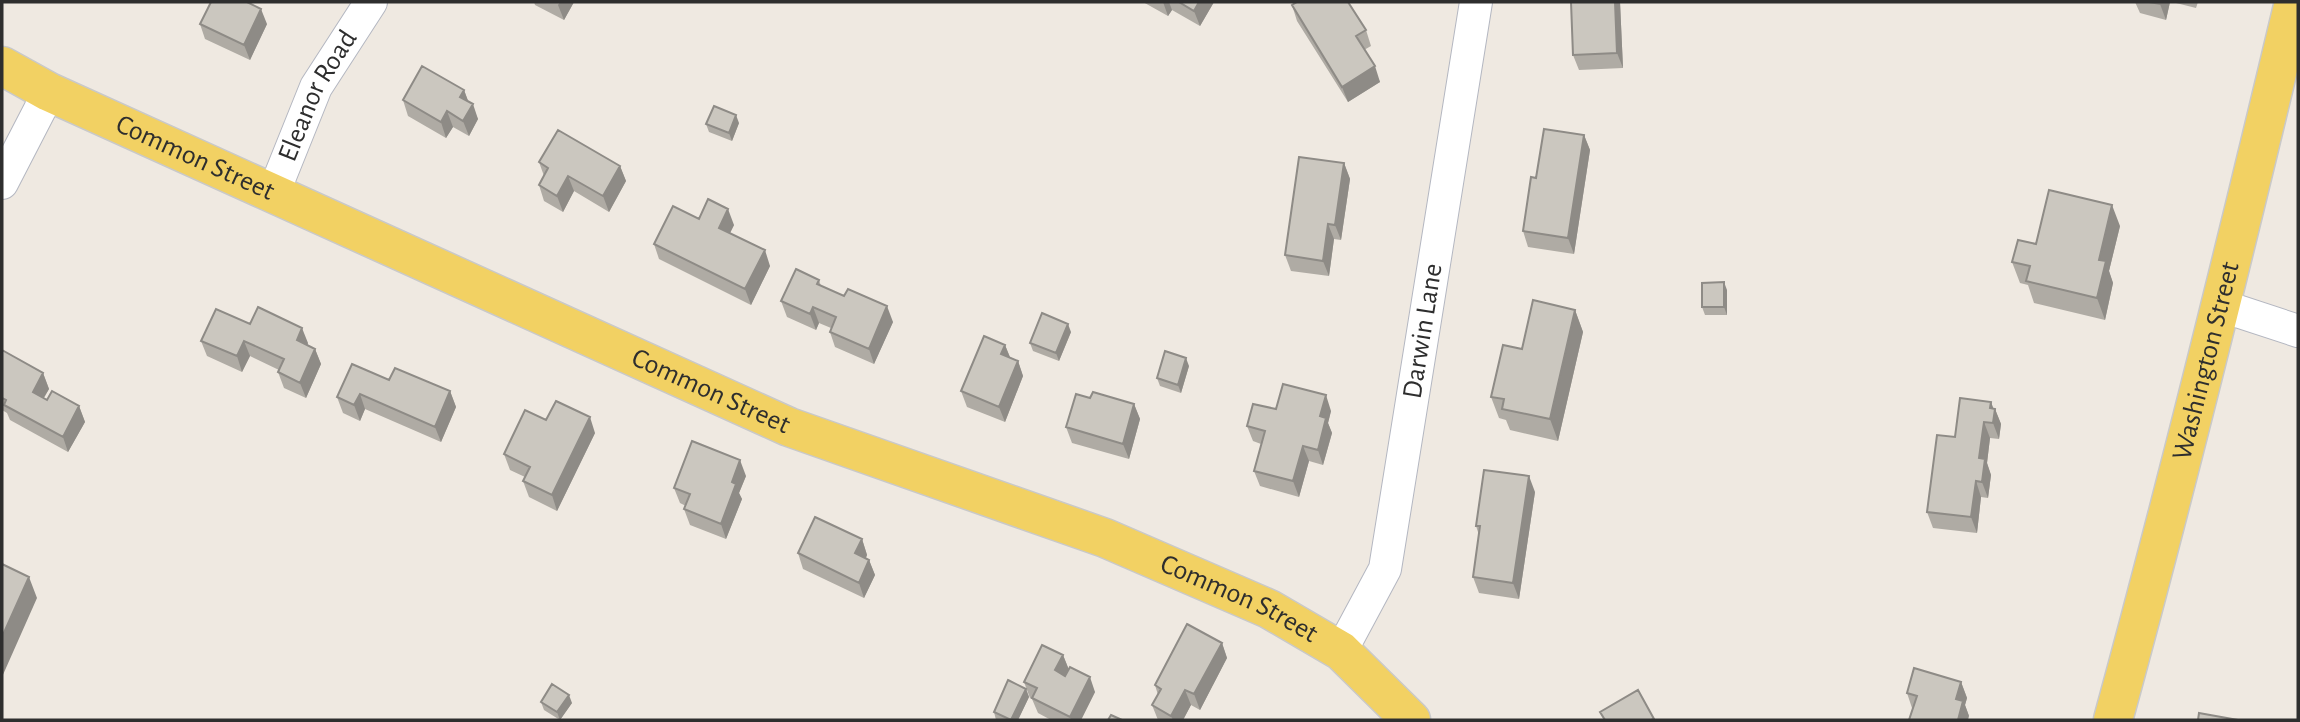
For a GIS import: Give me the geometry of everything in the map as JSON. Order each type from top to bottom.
[{"type":"main road","name":"Washington Street","points":[[2113,720],[2222,306],[2294,2]]},
{"type":"main road","name":"Common Street","points":[[2,66],[49,92],[789,427],[1105,537],[1269,609],[1341,651],[1411,720]]},
{"type":"street","name":"Eleanor Road","points":[[272,194],[316,87],[371,2]]},
{"type":"street","name":"Darwin Lane","points":[[1341,651],[1385,569],[1476,2]]},
{"type":"street","points":[[2,183],[49,92]]},
{"type":"street","points":[[2222,306],[2298,331]]},
{"type":"building","points":[[211,2],[247,2],[261,9],[244,45],[200,24]]},
{"type":"building","points":[[1179,2],[1199,2],[1194,11]]},
{"type":"building","points":[[1297,2],[1348,2],[1366,30],[1356,36],[1375,66],[1342,87],[1292,5]]},
{"type":"building","points":[[1571,2],[1615,2],[1617,53],[1573,55]]},
{"type":"building","points":[[422,66],[464,90],[460,97],[473,104],[463,121],[447,111],[441,122],[403,100]]},
{"type":"building","points":[[714,106],[736,115],[729,133],[706,124]]},
{"type":"building","points":[[1544,129],[1584,135],[1568,238],[1523,231],[1531,177],[1536,178]]},
{"type":"building","points":[[558,130],[620,166],[603,196],[568,176],[557,196],[539,185],[548,168],[539,162]]},
{"type":"building","points":[[1299,157],[1344,163],[1335,225],[1328,224],[1323,261],[1285,255]]},
{"type":"building","points":[[2049,190],[2112,205],[2099,260],[2106,261],[2097,298],[2026,281],[2030,266],[2012,262],[2018,240],[2036,244]]},
{"type":"building","points":[[708,199],[728,209],[719,228],[765,250],[745,289],[654,244],[673,206],[699,219]]},
{"type":"building","points":[[796,269],[819,280],[817,284],[844,296],[848,289],[887,306],[869,349],[830,332],[836,317],[813,307],[810,314],[781,301]]},
{"type":"building","points":[[1724,282],[1724,307],[1702,307],[1702,283]]},
{"type":"building","points":[[1533,300],[1575,310],[1550,419],[1502,409],[1504,399],[1491,397],[1503,345],[1522,349]]},
{"type":"building","points":[[258,307],[302,328],[297,340],[315,349],[300,383],[278,372],[284,359],[244,341],[237,356],[201,341],[216,309],[250,324]]},
{"type":"building","points":[[1042,313],[1068,324],[1056,353],[1030,343]]},
{"type":"building","points":[[984,336],[1005,345],[1001,354],[1018,361],[999,407],[961,391]]},
{"type":"building","points":[[2,350],[43,373],[33,392],[47,400],[52,391],[79,406],[63,437],[4,405],[6,400],[2,398]]},
{"type":"building","points":[[1165,351],[1186,358],[1178,385],[1157,378]]},
{"type":"building","points":[[352,364],[389,380],[395,368],[450,391],[435,427],[360,394],[354,405],[337,397]]},
{"type":"building","points":[[1283,384],[1326,395],[1320,416],[1326,418],[1318,450],[1303,446],[1293,481],[1254,471],[1265,431],[1247,426],[1253,404],[1276,409]]},
{"type":"building","points":[[1093,392],[1134,404],[1123,444],[1066,427],[1076,394],[1090,398]]},
{"type":"building","points":[[1960,398],[1991,402],[1990,408],[1995,409],[1993,423],[1984,422],[1979,458],[1985,459],[1982,482],[1976,481],[1971,517],[1927,512],[1937,435],[1955,437]]},
{"type":"building","points":[[556,401],[590,417],[552,495],[523,481],[530,467],[504,454],[525,410],[546,420]]},
{"type":"building","points":[[692,441],[740,460],[732,482],[736,484],[721,524],[684,509],[690,494],[674,488]]},
{"type":"building","points":[[1484,470],[1529,476],[1513,583],[1473,577],[1480,526],[1476,526]]},
{"type":"building","points":[[815,517],[862,539],[855,553],[869,560],[859,583],[798,553]]},
{"type":"building","points":[[2,564],[29,577],[2,637]]},
{"type":"building","points":[[1187,624],[1222,643],[1194,694],[1185,690],[1171,716],[1152,705],[1161,689],[1155,685]]},
{"type":"building","points":[[1042,645],[1063,655],[1055,670],[1065,676],[1070,667],[1090,677],[1070,717],[1032,698],[1037,688],[1024,682]]},
{"type":"building","points":[[1914,668],[1961,682],[1956,699],[1963,701],[1958,720],[1909,720],[1917,696],[1907,693]]},
{"type":"building","points":[[1008,680],[1026,689],[1011,720],[994,712]]},
{"type":"building","points":[[552,684],[569,695],[557,712],[541,702]]},
{"type":"building","points":[[1638,690],[1654,719],[1605,720],[1600,712]]},
{"type":"building","points":[[2199,713],[2238,720],[2198,720]]},
{"type":"building","points":[[1111,715],[1122,720],[1108,720]]}]
